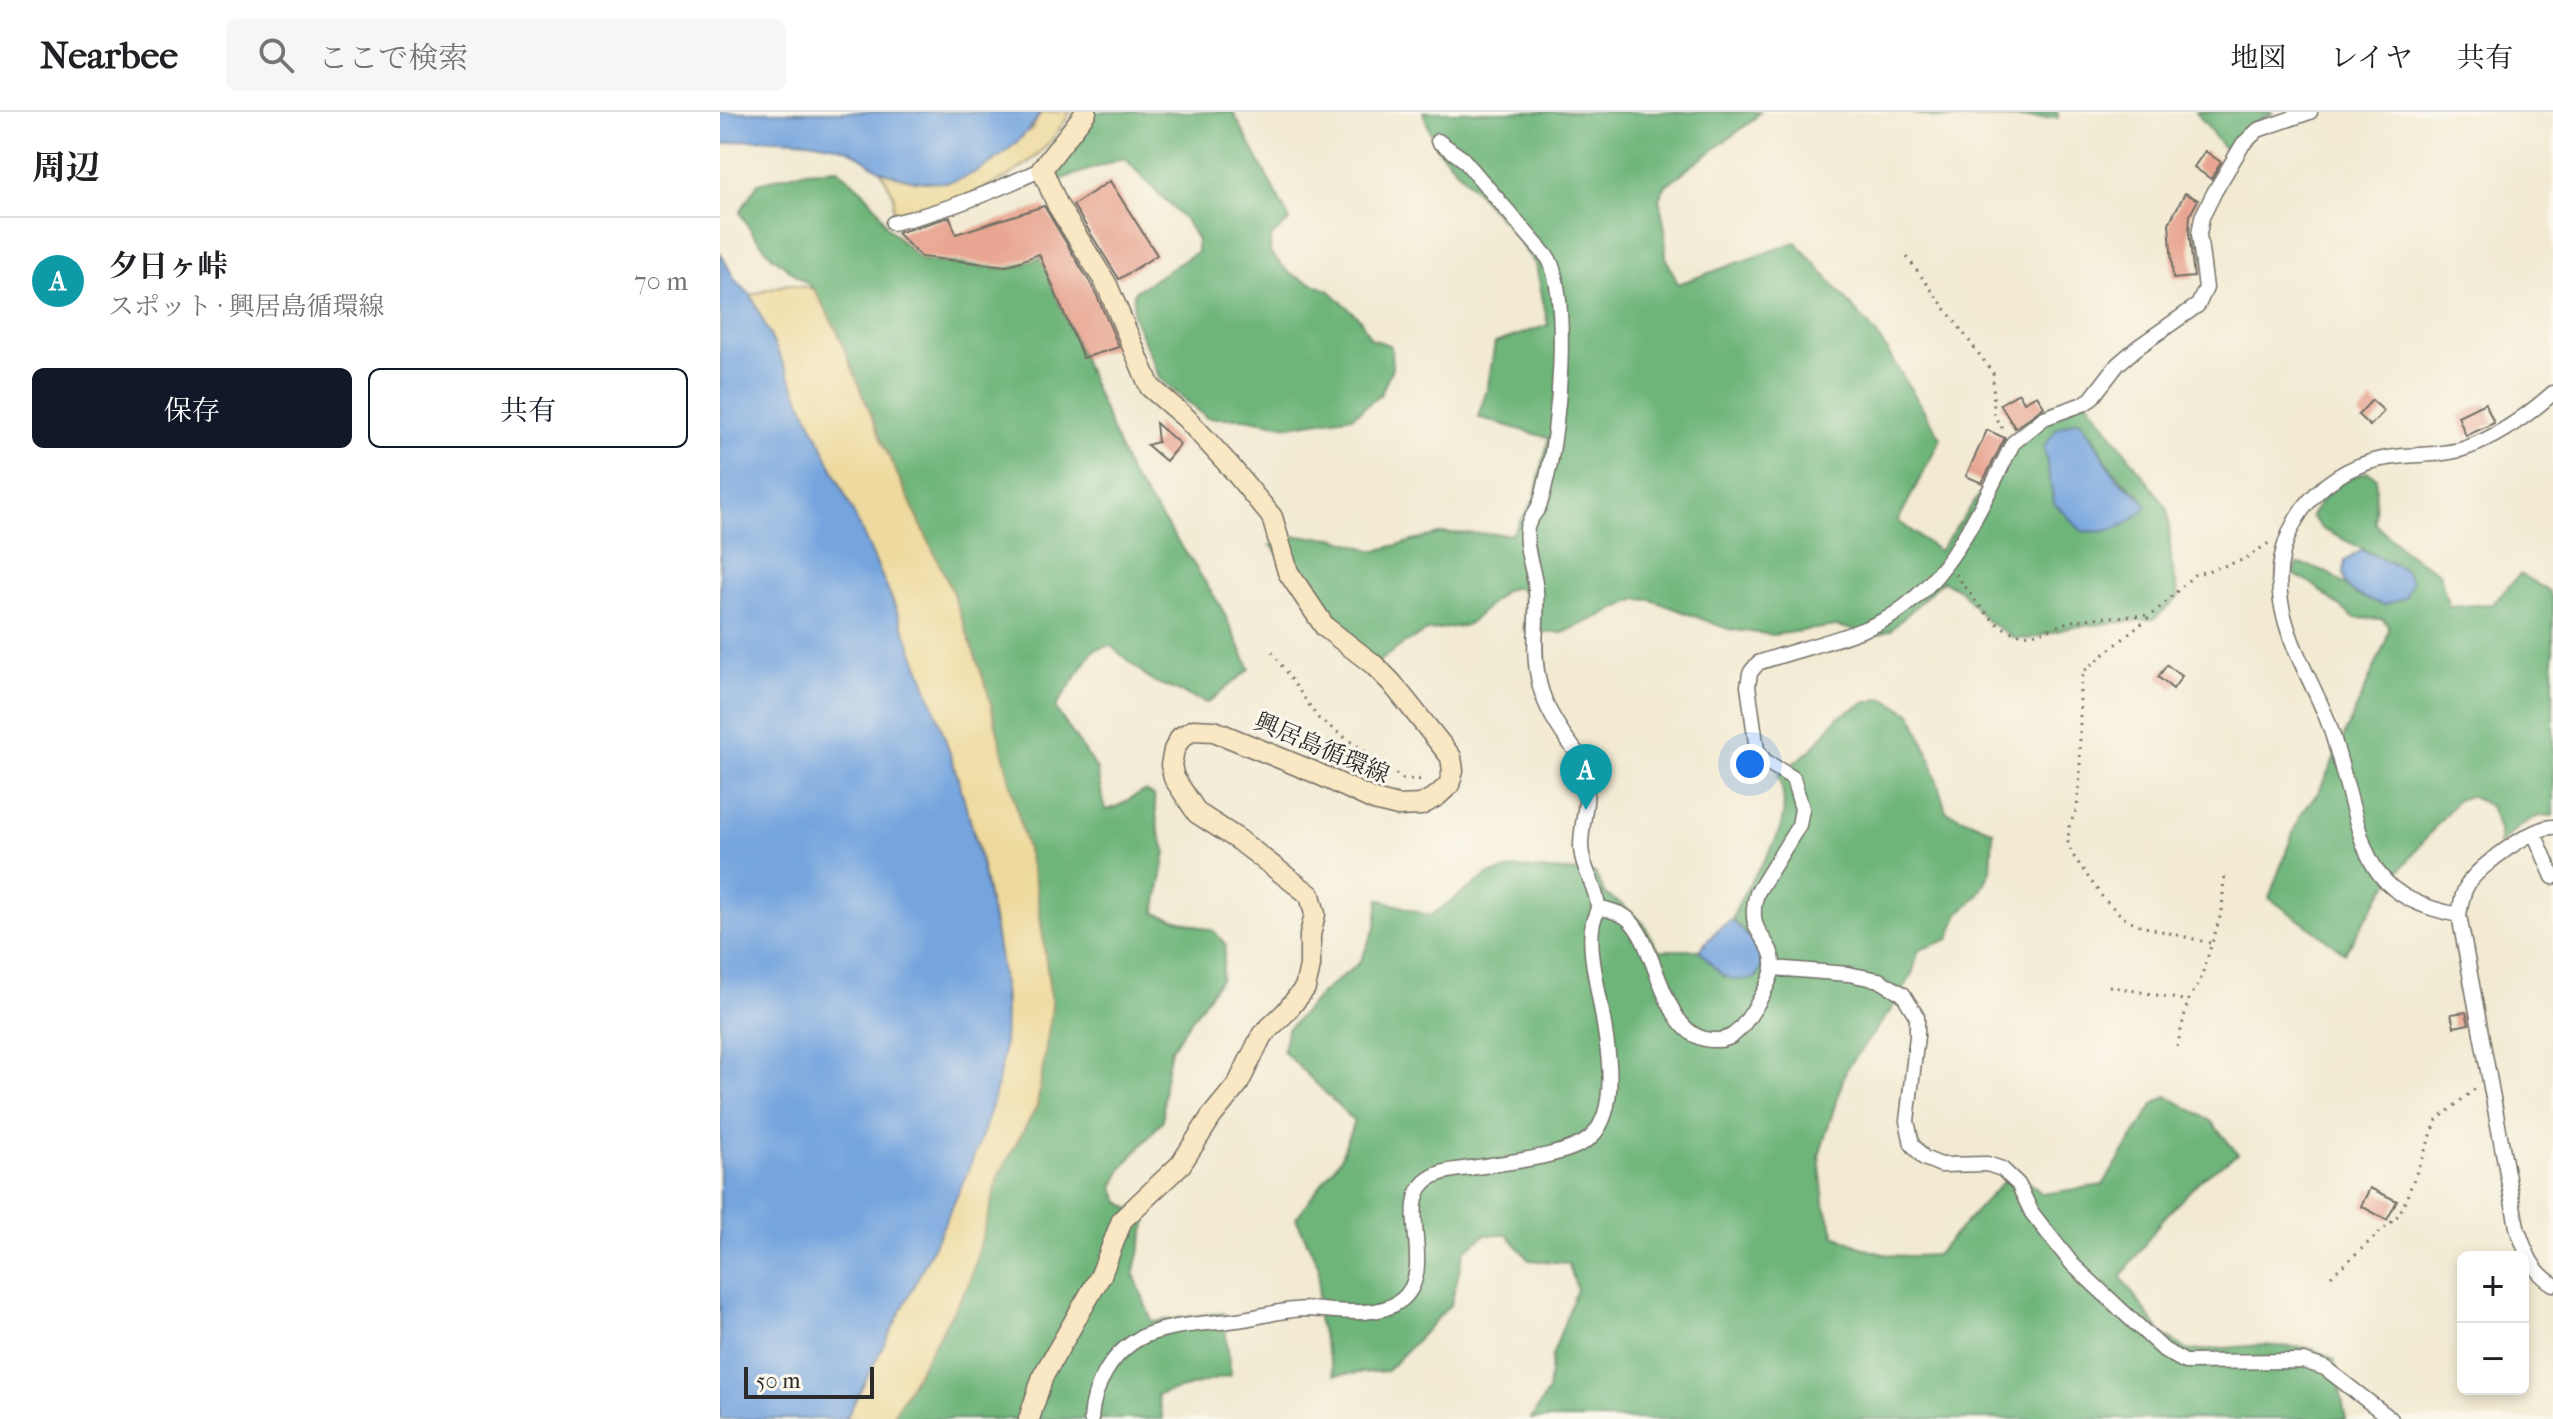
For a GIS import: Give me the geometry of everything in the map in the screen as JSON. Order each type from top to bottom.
[{"type":"main road","points":[[1086,112],[1042,169],[1058,206],[1107,285],[1150,387],[1186,418],[1272,517],[1288,572],[1325,627],[1391,682],[1451,757],[1453,771],[1450,780]]},
{"type":"main road","name":"興居島循環線","points":[[1029,1419],[1043,1376],[1101,1275],[1122,1220],[1181,1164],[1211,1117],[1238,1084],[1262,1035],[1305,988],[1310,966],[1310,935],[1315,914],[1310,895],[1239,840],[1197,813],[1174,778],[1171,765],[1181,737],[1194,730],[1214,731],[1374,800],[1398,806],[1421,805],[1437,796],[1450,780]]},
{"type":"street","points":[[1598,907],[1628,918],[1640,934],[1653,969],[1677,1016],[1689,1031],[1706,1040],[1731,1037],[1743,1025],[1773,968],[1772,956],[1755,925],[1757,893],[1799,825],[1802,809],[1793,778],[1765,761],[1757,750],[1748,686],[1750,673],[1758,663],[1857,631],[1895,614],[1937,576],[1996,479],[2013,443],[2044,418],[2091,399],[2118,364],[2198,305],[2206,288],[2199,234],[2202,217],[2215,191],[2243,144],[2258,130],[2310,112]]},
{"type":"street","points":[[1091,1419],[1100,1380],[1118,1355],[1143,1336],[1173,1328],[1302,1309],[1345,1312],[1381,1309],[1401,1301],[1412,1286],[1417,1266],[1416,1204],[1420,1188],[1428,1179],[1445,1171],[1518,1161],[1568,1149],[1590,1138],[1603,1120],[1609,1101],[1605,1019],[1592,955],[1592,926],[1598,907],[1582,859],[1586,810],[1584,763],[1543,700],[1534,633],[1536,593],[1526,537],[1528,522],[1539,506],[1553,440],[1560,373],[1557,274],[1549,259],[1463,159],[1438,141]]},
{"type":"street","points":[[893,223],[939,213],[1042,169]]},
{"type":"street","points":[[2459,915],[2426,908],[2402,897],[2380,876],[2364,849],[2325,715],[2291,643],[2281,600],[2280,567],[2289,529],[2314,494],[2343,472],[2381,459],[2465,448],[2508,428],[2553,393]]},
{"type":"street","points":[[2553,827],[2534,833],[2487,864],[2468,882],[2459,915],[2517,1227],[2527,1257],[2543,1278],[2553,1284]]},
{"type":"street","points":[[2534,833],[2553,877]]},
{"type":"street","points":[[1773,968],[1848,974],[1879,980],[1903,994],[1917,1017],[1907,1121],[1912,1144],[1924,1158],[1941,1165],[1987,1164],[2002,1169],[2018,1184],[2032,1213],[2073,1265],[2164,1350],[2185,1362],[2278,1360],[2314,1364],[2325,1368],[2391,1419]]},
{"type":"path","points":[[1907,257],[1993,373],[1994,416],[2013,443]]},
{"type":"path","points":[[2210,943],[2145,927],[2124,918],[2103,898],[2072,854],[2068,842],[2069,827],[2077,808],[2080,776],[2080,688],[2084,671],[2152,615],[2194,575],[2243,560],[2289,529]]},
{"type":"path","points":[[1947,561],[1989,616],[2009,630],[2023,634],[2073,621],[2152,615]]},
{"type":"path","points":[[1272,652],[1319,719],[1330,728],[1403,779],[1450,780]]},
{"type":"path","points":[[2177,1047],[2188,1001],[2200,981],[2222,911],[2224,875]]},
{"type":"path","points":[[2109,986],[2188,1001]]},
{"type":"path","points":[[2331,1276],[2396,1218],[2437,1120],[2471,1090],[2490,1082]]},
{"type":"green space","points":[[1093,112],[1233,112],[1290,220],[1271,237],[1270,253],[1290,274],[1330,291],[1360,319],[1370,338],[1391,346],[1392,368],[1381,394],[1353,416],[1289,426],[1245,418],[1207,418],[1160,379],[1133,315],[1134,292],[1197,252],[1197,240],[1186,221],[1124,158],[1059,180],[1054,163]]},
{"type":"green space","points":[[1423,112],[1760,112],[1666,185],[1659,198],[1665,228],[1666,258],[1678,284],[1796,242],[1877,335],[1941,438],[1898,521],[1939,551],[1980,494],[2010,435],[2049,407],[2083,395],[2168,509],[2171,562],[2179,597],[2154,619],[2072,627],[2028,639],[2014,638],[1986,620],[1960,590],[1942,581],[1891,630],[1878,635],[1836,626],[1773,635],[1728,629],[1652,600],[1637,599],[1563,633],[1524,632],[1525,595],[1517,587],[1505,590],[1468,625],[1427,631],[1368,669],[1271,545],[1291,536],[1334,538],[1375,551],[1442,533],[1512,534],[1534,500],[1549,438],[1478,417],[1488,386],[1495,343],[1548,325],[1536,265],[1504,222],[1436,147]],"holes":[[[2091,433],[2118,476],[2142,496],[2044,447]]]},
{"type":"green space","points":[[1910,112],[2057,112],[2058,118],[1937,118]]},
{"type":"green space","points":[[2196,112],[2274,112],[2250,125],[2226,151]]},
{"type":"green space","points":[[838,169],[863,191],[878,209],[887,227],[921,260],[1007,269],[1041,258],[1130,474],[1221,607],[1250,669],[1207,703],[1152,681],[1110,645],[1094,650],[1055,708],[1096,768],[1105,810],[1145,791],[1154,796],[1158,829],[1166,852],[1155,913],[1214,931],[1226,945],[1221,978],[1171,1049],[1164,1085],[1163,1120],[1123,1167],[1113,1187],[1119,1201],[1147,1220],[1134,1274],[1152,1322],[1223,1313],[1231,1375],[1157,1395],[1163,1419],[891,1419],[969,1283],[999,1175],[1037,1106],[1052,1006],[1036,887],[987,689],[951,589],[883,444],[837,331],[814,289],[772,256],[752,233],[740,212],[758,183],[805,171]]},
{"type":"green space","points":[[2368,472],[2376,477],[2375,523],[2404,551],[2439,573],[2449,607],[2493,604],[2520,574],[2549,591],[2553,601],[2553,816],[2530,820],[2499,844],[2499,830],[2490,806],[2470,796],[2457,800],[2382,892],[2345,953],[2269,898],[2299,817],[2320,790],[2385,644],[2389,628],[2383,619],[2354,618],[2311,583],[2295,575],[2294,569],[2297,564],[2322,570],[2357,595],[2404,569],[2322,529],[2311,516],[2335,487],[2349,478]]},
{"type":"green space","points":[[1883,698],[1912,714],[1930,758],[1946,811],[1993,831],[1991,871],[1978,896],[1959,913],[1949,939],[1919,950],[1912,974],[1896,1003],[1846,1070],[1819,1156],[1824,1203],[1835,1235],[1884,1254],[1936,1255],[2015,1169],[2042,1194],[2103,1185],[2154,1104],[2167,1096],[2211,1121],[2238,1154],[2202,1178],[2162,1220],[2121,1277],[2162,1334],[2189,1351],[2261,1345],[2311,1348],[2334,1360],[2346,1419],[1531,1419],[1548,1391],[1552,1356],[1577,1289],[1568,1263],[1529,1260],[1508,1235],[1485,1235],[1464,1251],[1451,1304],[1387,1371],[1334,1375],[1318,1319],[1319,1267],[1296,1218],[1340,1159],[1354,1121],[1283,1051],[1287,1030],[1323,992],[1360,962],[1376,926],[1379,899],[1430,916],[1488,875],[1516,868],[1595,873],[1605,894],[1643,923],[1658,950],[1699,950],[1724,977],[1754,979],[1760,971],[1760,955],[1752,940],[1732,920],[1778,833],[1783,816],[1783,797],[1778,775],[1812,749],[1838,717]]},
{"type":"sand","points":[[1041,112],[1071,112],[1052,139],[1013,174],[974,193],[893,218],[894,196],[881,171],[917,182],[1032,129]]},
{"type":"sand","points":[[787,284],[814,289],[837,331],[883,444],[951,589],[987,689],[1036,887],[1052,1007],[1037,1106],[999,1175],[969,1283],[891,1419],[846,1419],[869,1372],[1003,1053],[1005,996],[977,842],[947,747],[894,603],[751,295]]},
{"type":"water","points":[[720,112],[1041,112],[1016,143],[993,161],[957,180],[939,182],[893,175],[879,170],[848,150],[818,143],[766,139],[720,145]]},
{"type":"water","points":[[720,252],[735,280],[751,295],[888,590],[918,665],[946,741],[969,818],[1002,975],[1005,1014],[1003,1053],[985,1126],[944,1224],[846,1419],[720,1419]]},
{"type":"water","points":[[2079,420],[2113,473],[2147,506],[2118,528],[2082,531],[2054,503],[2044,447],[2057,428]]},
{"type":"water","points":[[2362,550],[2404,569],[2412,581],[2405,598],[2384,605],[2359,595],[2347,586],[2343,571],[2345,561]]},
{"type":"water","points":[[1732,920],[1752,940],[1760,955],[1760,971],[1754,979],[1735,979],[1722,974],[1699,950],[1719,928]]},
{"type":"building","points":[[2205,151],[2221,162],[2211,179],[2194,167]]},
{"type":"building","points":[[1110,181],[1157,255],[1119,279],[1073,205]]},
{"type":"building","points":[[2185,193],[2198,200],[2190,215],[2189,233],[2194,277],[2173,279],[2169,223]]},
{"type":"building","points":[[1044,206],[1095,291],[1119,347],[1083,358],[1039,254],[1007,266],[921,257],[897,233],[950,217],[956,234]]},
{"type":"building","points":[[2019,393],[2024,402],[2037,395],[2044,407],[2015,428],[2000,404]]},
{"type":"building","points":[[2372,400],[2384,411],[2370,426],[2358,415]]},
{"type":"building","points":[[2485,403],[2494,423],[2466,436],[2458,416]]},
{"type":"building","points":[[1156,423],[1180,444],[1166,461],[1147,445],[1158,442]]},
{"type":"building","points":[[1987,430],[2005,438],[1982,483],[1966,476]]},
{"type":"building","points":[[2167,665],[2182,676],[2173,689],[2158,677]]},
{"type":"building","points":[[2466,1012],[2469,1024],[2454,1027],[2451,1014]]},
{"type":"building","points":[[2370,1188],[2397,1201],[2387,1220],[2361,1206]]},
{"type":"place","name":"夕日ヶ峠","points":[[1586,810]]}]
